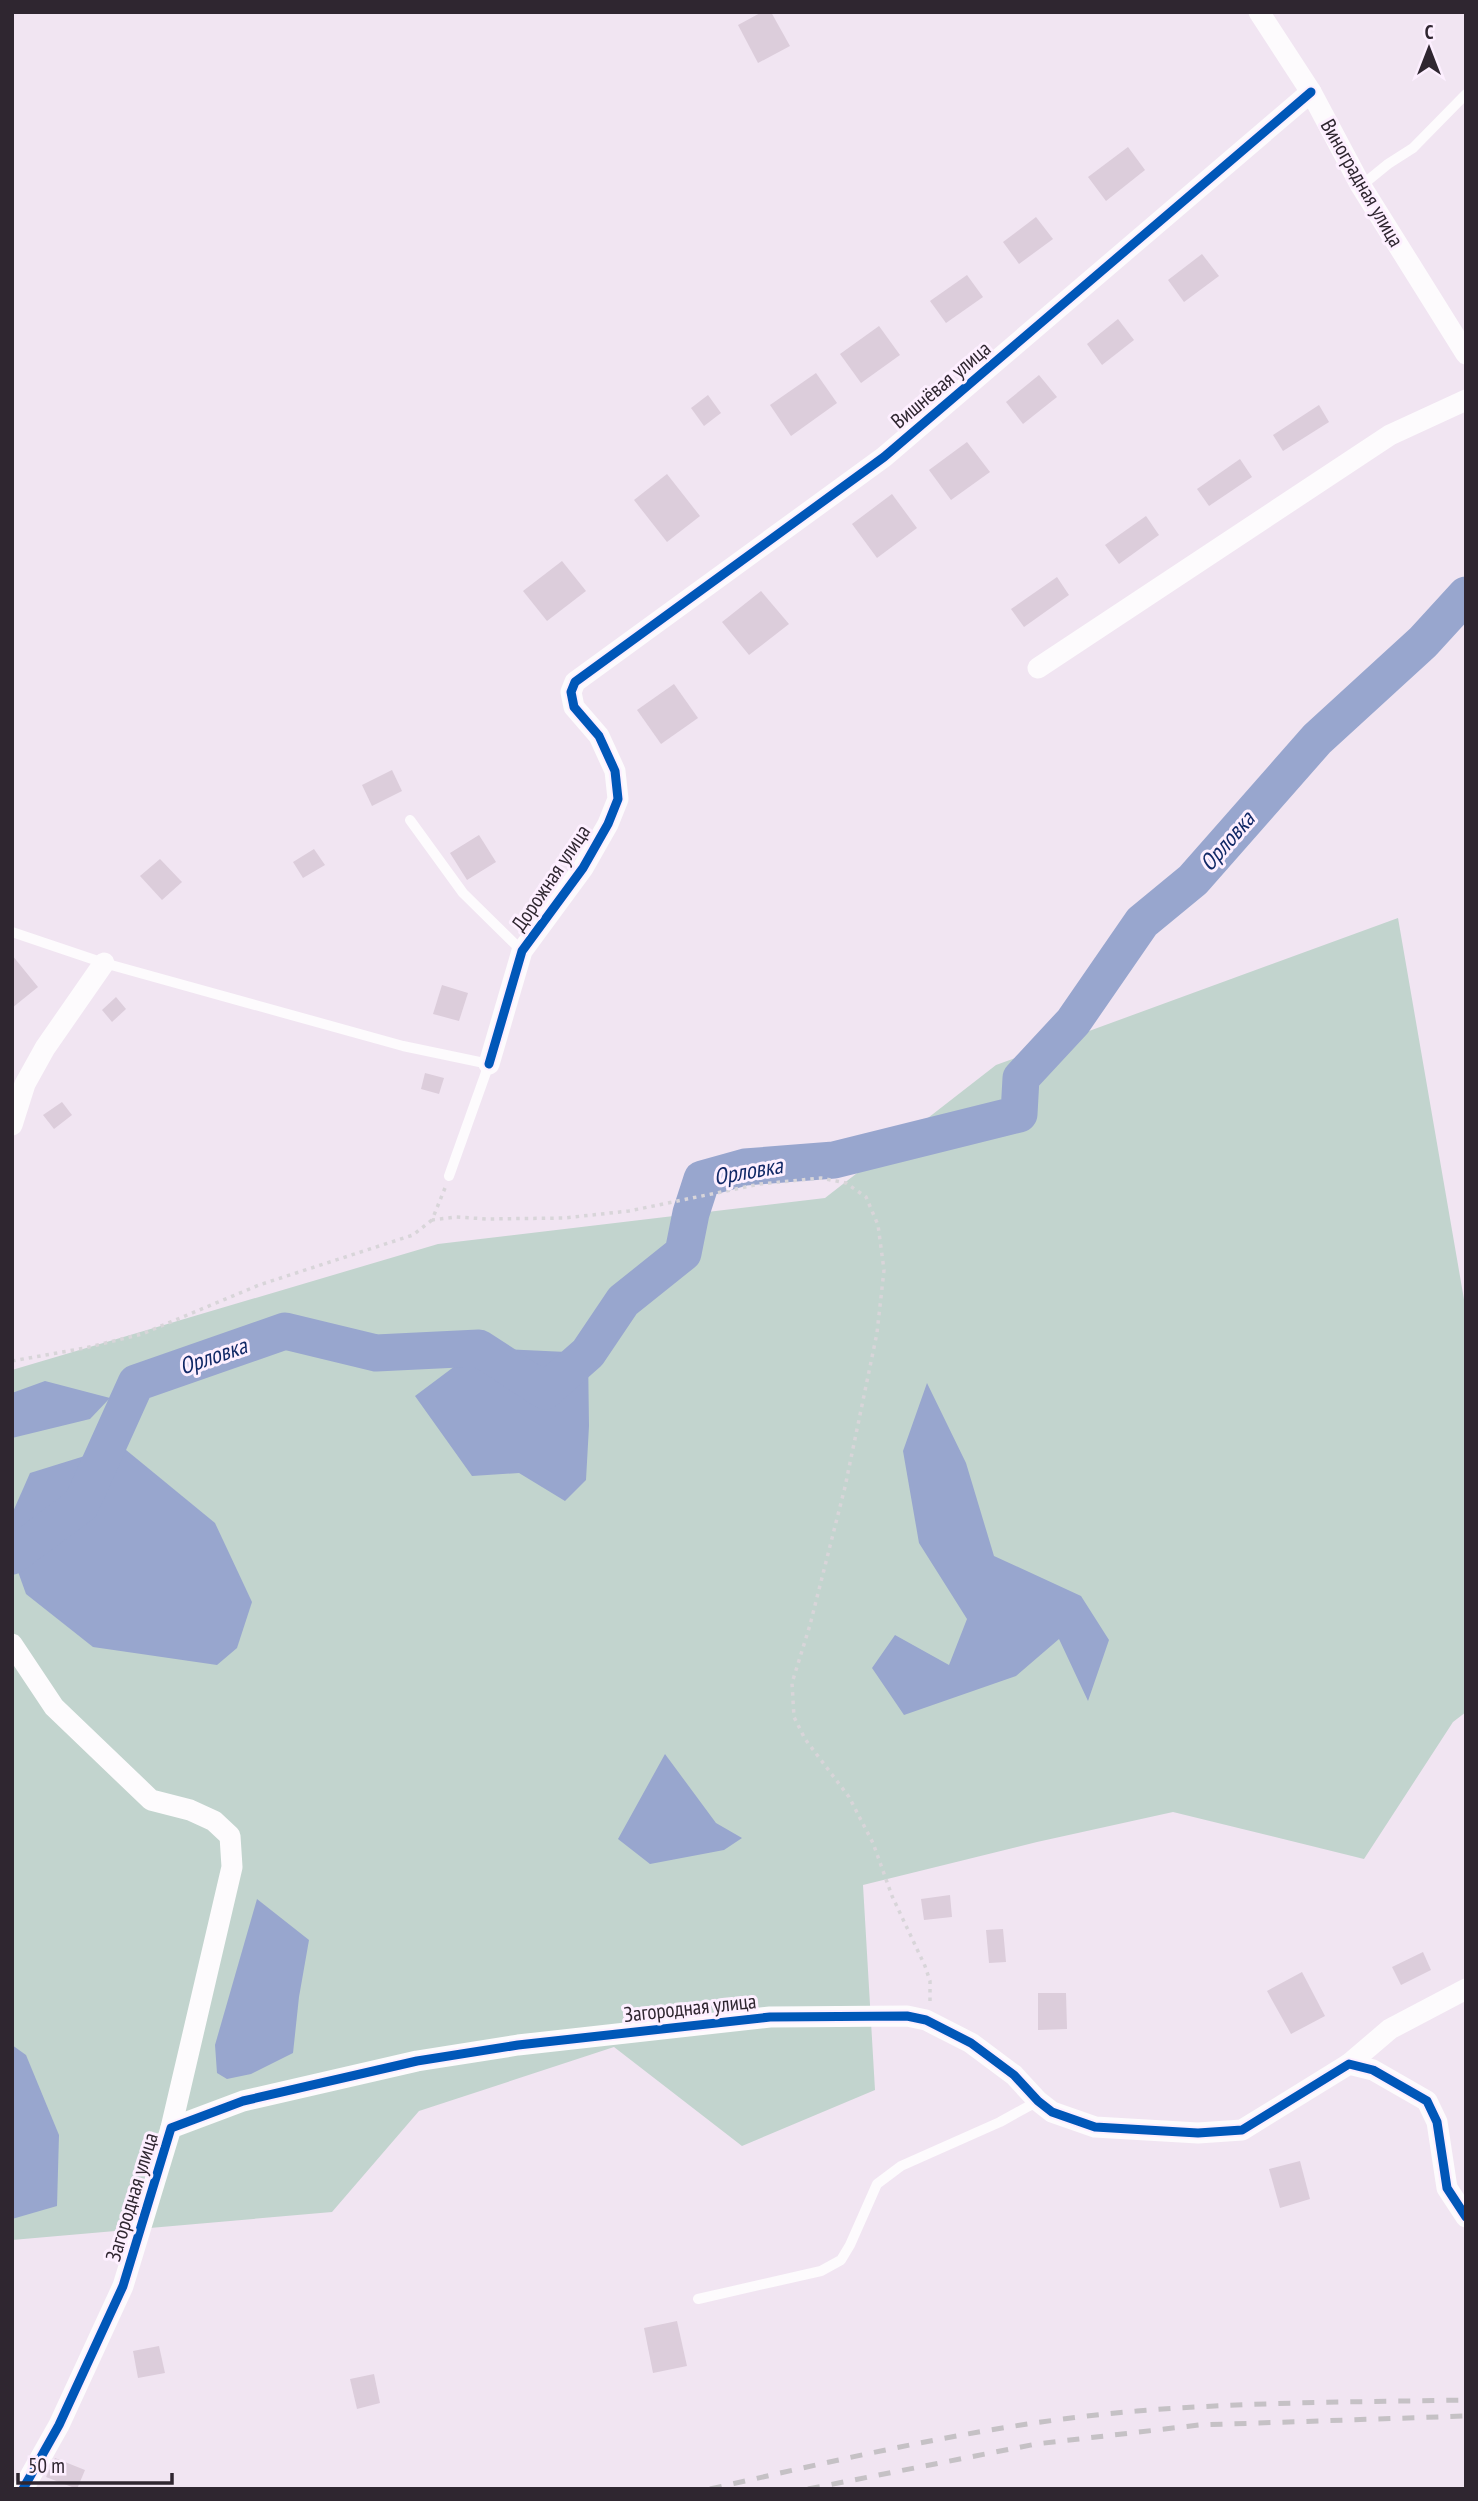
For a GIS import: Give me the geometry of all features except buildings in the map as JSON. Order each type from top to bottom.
[{"type":"street","name":"Виноградная улица","points":[[1259,12],[1311,92],[1361,186],[1466,354]]},
{"type":"street","name":"Вишнёвая улица","points":[[575,682],[884,457],[1311,92]]},
{"type":"street","points":[[1038,668],[1390,435],[1466,400]]},
{"type":"street","name":"Дорожная улица","points":[[489,1064],[522,951],[583,868],[608,824],[618,799],[615,771],[599,736],[574,707],[571,692],[575,682]]},
{"type":"street","points":[[12,1125],[25,1084],[45,1048],[104,962]]},
{"type":"street","points":[[12,1644],[54,1707],[151,1800],[190,1810],[215,1821],[230,1836],[232,1867],[171,2129]]},
{"type":"street","name":"Загородная улица","points":[[23,2489],[59,2425],[123,2286],[171,2129],[243,2101],[417,2061],[518,2045],[770,2017],[906,2016],[926,2020],[971,2043],[1014,2076],[1052,2112],[1095,2127],[1198,2133],[1242,2130],[1349,2064],[1390,2029],[1466,1989]]},
{"type":"street","points":[[1349,2064],[1373,2070],[1427,2101],[1437,2122],[1447,2188],[1466,2217]]},
{"type":"lane","points":[[1361,186],[1413,148],[1466,94]]},
{"type":"lane","points":[[410,820],[463,893],[522,951]]},
{"type":"lane","points":[[12,932],[104,962],[403,1046],[489,1064],[449,1176]]},
{"type":"lane","points":[[698,2299],[821,2271],[841,2260],[877,2184],[901,2166],[1000,2122],[1038,2101]]},
{"type":"path","points":[[12,1360],[85,1348],[142,1334],[259,1285],[413,1236],[432,1220],[449,1176]]},
{"type":"path","points":[[432,1220],[456,1217],[577,1217],[629,1211],[760,1184],[821,1178],[846,1183],[866,1197],[878,1225],[884,1270],[877,1333],[845,1487],[810,1625],[792,1683],[794,1717],[805,1740],[849,1797],[873,1843],[892,1896],[929,1981],[931,1994],[926,2020]]},
{"type":"shaded area","points":[[1398,918],[1466,1311],[1466,1712],[1453,1722],[1364,1859],[1173,1812],[863,1885],[875,2090],[742,2146],[614,2047],[419,2111],[332,2212],[12,2240],[12,1370],[438,1244],[825,1198],[996,1065]]},
{"type":"water","points":[[479,1348],[588,1353],[589,1426],[586,1480],[565,1501],[519,1473],[472,1476],[415,1396]]},
{"type":"water","points":[[45,1381],[110,1398],[90,1419],[12,1438],[12,1393]]},
{"type":"water","points":[[927,1383],[966,1463],[994,1556],[1081,1596],[1109,1640],[1088,1701],[1059,1639],[1016,1676],[904,1715],[872,1668],[895,1635],[949,1665],[967,1619],[919,1543],[903,1451]]},
{"type":"water","points":[[120,1445],[215,1523],[252,1602],[237,1648],[217,1665],[93,1647],[26,1594],[12,1555],[12,1514],[30,1473]]},
{"type":"water","points":[[665,1754],[716,1823],[742,1838],[724,1850],[650,1864],[618,1839]]},
{"type":"water","points":[[257,1899],[309,1940],[293,2053],[251,2074],[227,2079],[217,2073],[215,2045]]},
{"type":"water","points":[[12,2045],[26,2055],[59,2135],[57,2206],[12,2219]]},
{"type":"waterway","name":"Орловка","points":[[12,1556],[81,1505],[136,1383],[285,1331],[376,1353],[479,1348],[545,1391],[588,1353],[623,1301],[683,1253],[691,1213],[702,1179],[745,1167],[834,1160],[1019,1114],[1021,1078],[1073,1022],[1142,922],[1193,880],[1317,739],[1423,642],[1466,595]]},
{"type":"railway","points":[[710,2489],[922,2442],[1083,2416],[1219,2406],[1466,2400]]},
{"type":"railway","points":[[808,2489],[1036,2444],[1199,2425],[1466,2416]]},
{"type":"cycle path","points":[[489,1064],[522,951],[583,868],[608,824],[618,799],[615,771],[599,736],[574,707],[571,692],[575,682],[884,457],[1311,92]]},
{"type":"cycle path","points":[[23,2489],[59,2425],[123,2286],[171,2128],[243,2101],[417,2061],[518,2045],[770,2017],[907,2016],[926,2020],[971,2043],[1014,2075],[1052,2112],[1095,2127],[1198,2133],[1242,2130],[1349,2064],[1373,2070],[1427,2101],[1437,2122],[1447,2188],[1466,2217]]}]
